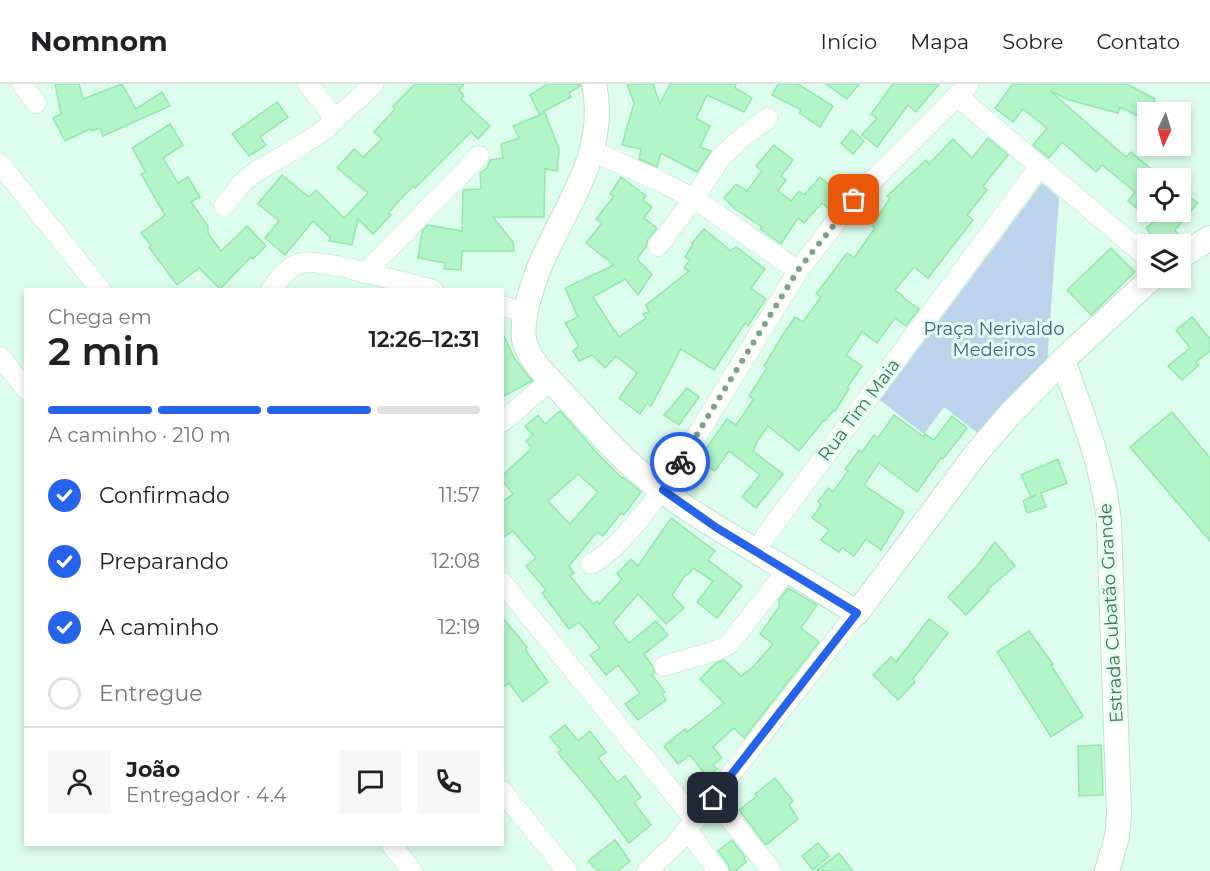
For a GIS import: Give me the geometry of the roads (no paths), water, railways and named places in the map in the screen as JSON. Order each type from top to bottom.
[{"type":"street","points":[[22,84],[36,103]]},
{"type":"street","points":[[309,84],[336,120]]},
{"type":"street","points":[[224,206],[243,182],[257,171],[305,143],[336,120],[374,84]]},
{"type":"street","points":[[594,84],[596,129],[592,152],[575,196],[538,269],[527,312],[524,339],[530,354],[551,380],[621,455],[764,538],[862,607]]},
{"type":"street","points":[[591,564],[605,556],[615,546],[667,483],[798,270],[868,185],[963,90],[1040,166],[1137,249]]},
{"type":"street","points":[[658,246],[694,199],[721,157],[742,137],[768,118]]},
{"type":"street","points":[[592,152],[662,182],[694,199],[798,270]]},
{"type":"street","points":[[365,273],[479,156]]},
{"type":"street","points":[[0,164],[99,288]]},
{"type":"street","name":"Rua Tim Maia","points":[[764,538],[1040,166]]},
{"type":"street","points":[[1191,250],[1210,238]]},
{"type":"street","points":[[273,288],[284,274],[303,262],[339,267],[425,288]]},
{"type":"street","points":[[647,871],[660,860],[713,798],[995,431],[1027,395],[1141,288]]},
{"type":"street","points":[[504,306],[527,312]]},
{"type":"street","points":[[527,312],[543,345],[565,374],[667,483],[717,528],[787,570],[862,607]]},
{"type":"street","points":[[0,357],[24,387]]},
{"type":"street","name":"Estrada Cubatão Grande","points":[[1063,360],[1099,463],[1108,503],[1119,815],[1117,837],[1107,871]]},
{"type":"street","points":[[504,420],[551,380]]},
{"type":"street","points":[[664,666],[715,651],[729,644],[787,570]]},
{"type":"street","points":[[504,585],[691,825],[718,871]]},
{"type":"street","points":[[504,793],[567,871]]},
{"type":"street","points":[[713,798],[772,871]]},
{"type":"street","points":[[393,846],[412,871]]},
{"type":"park label","name":"Praça Nerivaldo Medeiros","points":[[994,339]]}]
